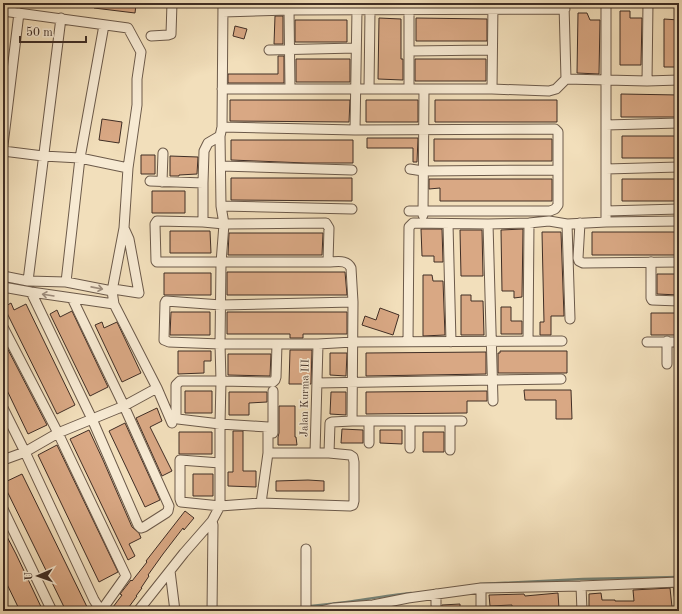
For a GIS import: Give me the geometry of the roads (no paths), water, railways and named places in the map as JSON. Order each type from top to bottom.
[{"type":"street","points":[[151,36],[171,34],[172,3]]},
{"type":"street","points":[[606,3],[606,222]]},
{"type":"street","points":[[647,81],[648,3]]},
{"type":"street","points":[[138,611],[184,552],[212,521],[220,506],[221,263],[224,224],[221,206],[223,8],[289,10],[409,10],[493,6],[564,6],[566,79]]},
{"type":"street","points":[[492,88],[493,6]]},
{"type":"street","points":[[289,10],[290,89]]},
{"type":"street","points":[[355,130],[357,10]]},
{"type":"street","points":[[369,89],[370,10]]},
{"type":"street","points":[[409,10],[410,89]]},
{"type":"street","points":[[3,11],[128,28],[141,52],[137,79],[137,105],[128,168],[124,228],[112,290],[114,304],[157,388],[172,423]]},
{"type":"street","points":[[3,145],[19,13]]},
{"type":"street","points":[[28,281],[62,18]]},
{"type":"street","points":[[66,282],[80,158],[104,25]]},
{"type":"street","points":[[270,50],[356,48]]},
{"type":"street","points":[[409,51],[492,50]]},
{"type":"street","points":[[222,89],[492,88],[549,91],[556,89],[566,79],[647,81],[679,80]]},
{"type":"street","points":[[423,223],[422,171],[424,88]]},
{"type":"street","points":[[606,125],[679,123]]},
{"type":"street","points":[[203,222],[202,183],[204,151],[208,143],[221,132],[555,129],[558,132],[558,205],[556,209],[550,211],[409,211]]},
{"type":"street","points":[[3,152],[80,158],[128,168]]},
{"type":"street","points":[[162,182],[163,153]]},
{"type":"street","points":[[221,166],[352,170]]},
{"type":"street","points":[[606,169],[679,167]]},
{"type":"street","points":[[410,169],[422,171],[558,170]]},
{"type":"street","points":[[150,181],[202,183]]},
{"type":"street","points":[[221,206],[352,209]]},
{"type":"street","points":[[606,210],[679,209]]},
{"type":"street","points":[[549,221],[550,211]]},
{"type":"street","points":[[408,342],[409,227],[413,223],[488,224],[549,221],[566,224],[606,222],[679,222]]},
{"type":"street","points":[[328,262],[328,228],[326,223],[224,224],[203,222],[156,222],[157,262],[221,263],[346,262],[349,264],[351,268],[353,302],[352,421]]},
{"type":"street","points":[[528,341],[529,223]]},
{"type":"street","points":[[580,223],[578,258],[579,261],[583,263],[679,262]]},
{"type":"street","points":[[448,224],[451,342]]},
{"type":"street","points":[[488,224],[494,401]]},
{"type":"street","points":[[566,224],[570,319]]},
{"type":"street","points":[[3,276],[28,281],[66,282],[139,293],[129,239],[124,228]]},
{"type":"street","points":[[651,262],[652,300],[679,301]]},
{"type":"street","points":[[3,287],[114,304]]},
{"type":"street","points":[[31,292],[92,419],[138,525],[141,528],[166,513],[169,506],[124,406],[72,298]]},
{"type":"street","points":[[353,302],[221,305],[166,301],[164,340],[169,342],[220,344],[562,341]]},
{"type":"street","points":[[3,327],[58,434],[126,576],[101,611],[94,600],[3,408]]},
{"type":"street","points":[[667,341],[667,364]]},
{"type":"street","points":[[647,342],[679,342]]},
{"type":"street","points":[[270,453],[268,427],[220,424],[178,419],[176,417],[176,385],[180,381],[273,382],[276,377],[277,344]]},
{"type":"street","name":"Jalan Kurma III","points":[[315,453],[318,344]]},
{"type":"street","points":[[317,383],[561,379]]},
{"type":"street","points":[[3,460],[25,452],[58,434],[124,406],[157,388]]},
{"type":"street","points":[[261,503],[270,453],[273,391]]},
{"type":"street","points":[[369,421],[369,443]]},
{"type":"street","points":[[410,421],[410,448]]},
{"type":"street","points":[[450,421],[450,450]]},
{"type":"street","points":[[329,453],[330,423],[332,422],[462,421]]},
{"type":"street","points":[[220,463],[180,460],[181,502],[220,506],[261,503],[353,505],[354,462],[353,457],[350,455],[329,453],[270,453]]},
{"type":"street","points":[[3,509],[52,611]]},
{"type":"street","points":[[212,521],[212,611]]},
{"type":"street","points":[[306,549],[306,611]]},
{"type":"street","points":[[170,571],[174,611]]},
{"type":"street","points":[[321,611],[334,608],[347,609],[481,588],[679,582],[679,595]]},
{"type":"street","points":[[581,586],[582,611]]},
{"type":"street","points":[[481,588],[481,611]]},
{"type":"street","points":[[436,594],[436,605]]},
{"type":"waterway","points":[[480,584],[583,579],[679,577]]},
{"type":"waterway","points":[[280,611],[411,593]]}]
